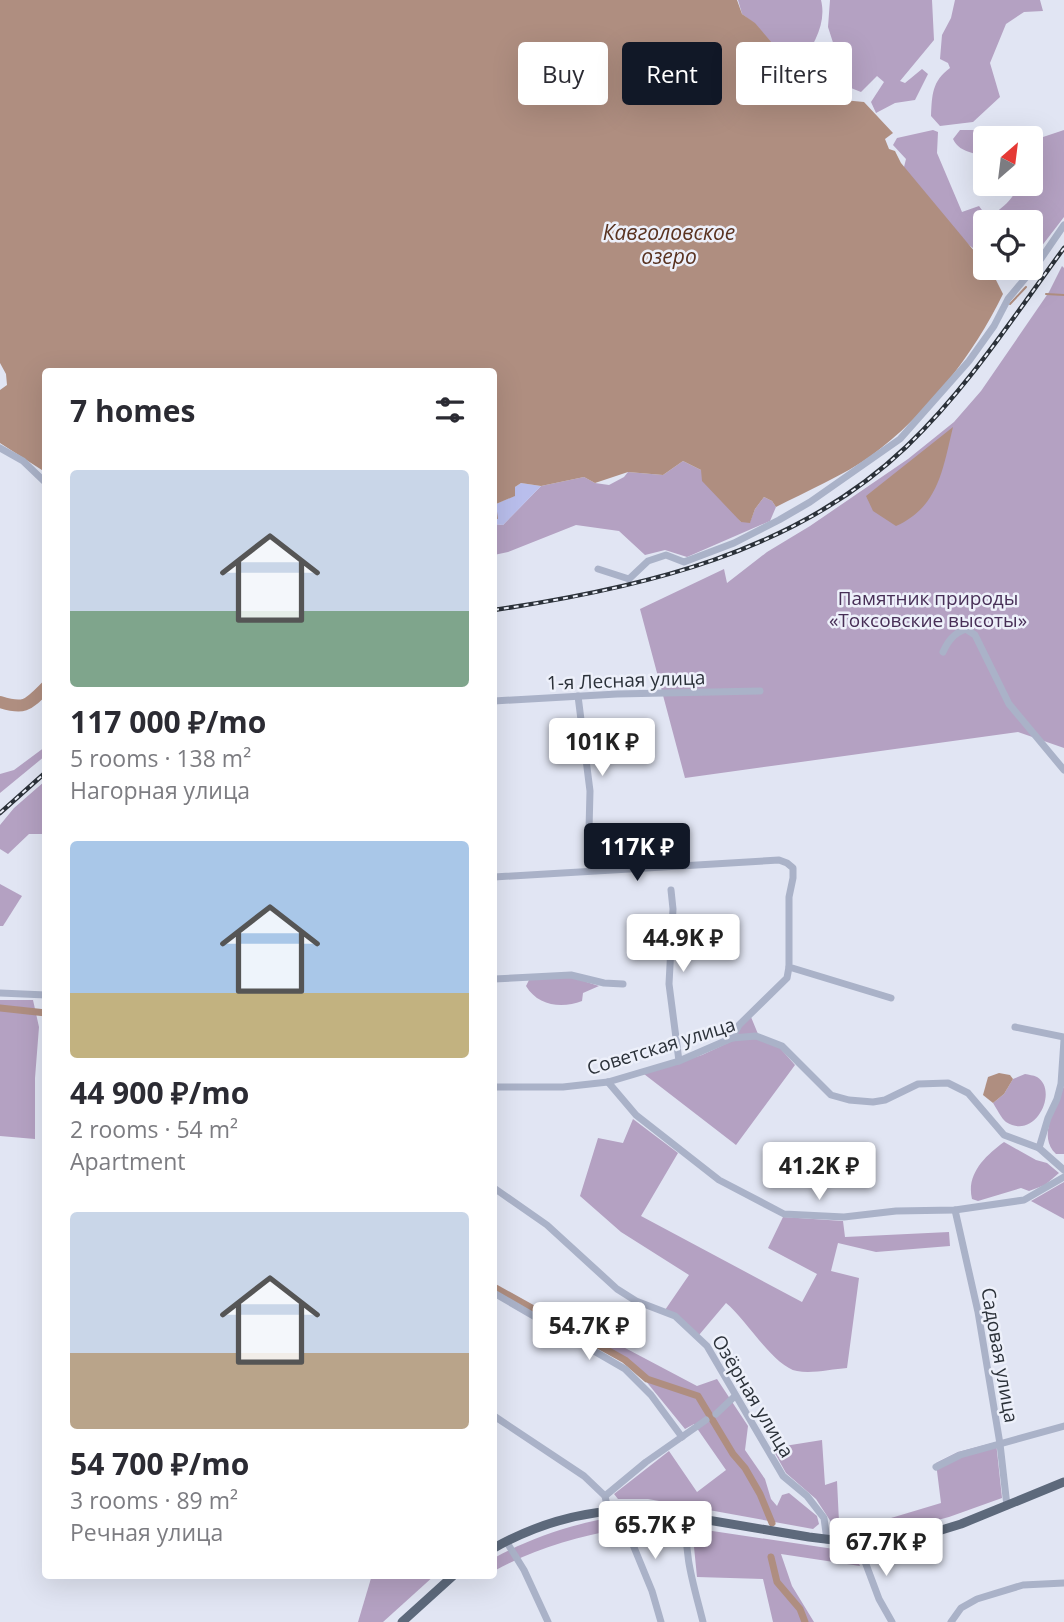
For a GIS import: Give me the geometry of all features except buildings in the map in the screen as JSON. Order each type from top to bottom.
[{"type":"main road","points":[[497,1546],[569,1517],[621,1509],[648,1510],[827,1540],[858,1543],[909,1540],[961,1524],[1064,1482]]},
{"type":"main road","points":[[402,1622],[450,1579]]},
{"type":"street","points":[[598,569],[629,579],[648,561],[666,555],[684,562],[734,543],[821,495],[900,439],[969,361],[1008,299],[1064,225]]},
{"type":"street","points":[[0,449],[23,461],[42,479]]},
{"type":"street","points":[[943,652],[958,631],[966,629],[975,635],[1009,704],[1064,770]]},
{"type":"street","name":"1-я Лесная улица","points":[[497,702],[578,696],[760,691]]},
{"type":"street","points":[[578,696],[590,791],[589,830],[592,858],[606,870]]},
{"type":"street","points":[[497,877],[779,860],[787,863],[793,868],[789,897],[787,978],[739,1025],[732,1038]]},
{"type":"street","points":[[671,890],[673,909],[669,984],[679,1061]]},
{"type":"street","points":[[789,967],[891,998]]},
{"type":"street","points":[[497,979],[571,975],[604,983],[624,984]]},
{"type":"street","points":[[0,993],[42,995]]},
{"type":"street","points":[[1015,1027],[1064,1039],[1061,1084],[1039,1148],[1064,1170]]},
{"type":"street","name":"Советская улица","points":[[497,1087],[563,1087],[608,1082],[679,1061],[732,1038],[756,1036],[782,1046],[831,1095],[873,1102],[885,1100],[918,1084],[948,1083],[968,1093],[1004,1135],[1039,1148]]},
{"type":"street","points":[[608,1082],[636,1115],[719,1180],[784,1214],[844,1217],[896,1211],[955,1210],[1024,1200],[1064,1177]]},
{"type":"street","name":"Озёрная улица","points":[[497,1190],[547,1226],[617,1289],[636,1301],[675,1316],[692,1330],[707,1346],[783,1476],[807,1496],[824,1518],[827,1540]]},
{"type":"street","name":"Садовая улица","points":[[955,1210],[978,1312],[1000,1444],[1007,1506]]},
{"type":"street","points":[[497,1295],[625,1368],[651,1395],[682,1437]]},
{"type":"street","points":[[716,1413],[735,1396]]},
{"type":"street","points":[[497,1418],[584,1476],[606,1496],[608,1510]]},
{"type":"street","points":[[606,1496],[646,1462],[706,1420]]},
{"type":"street","points":[[936,1467],[960,1455],[1064,1426]]},
{"type":"street","points":[[621,1509],[661,1622]]},
{"type":"street","points":[[688,1517],[686,1531],[689,1555],[703,1622]]},
{"type":"street","points":[[506,1541],[524,1570],[548,1622]]},
{"type":"street","points":[[858,1543],[879,1599],[892,1622]]},
{"type":"street","points":[[951,1622],[961,1608],[977,1599],[1023,1585],[1064,1583]]},
{"type":"green space","points":[[738,0],[821,0],[822,17],[814,42],[770,42],[742,14]]},
{"type":"green space","points":[[830,0],[932,0],[934,40],[900,81],[905,83],[922,69],[928,74],[915,100],[895,103],[876,113],[871,102],[884,82],[877,76],[861,92],[852,88],[852,42],[833,42],[828,27]]},
{"type":"green space","points":[[955,0],[1040,0],[1043,11],[1024,12],[1006,24],[990,63],[1000,97],[973,122],[940,126],[931,116],[932,101],[936,83],[950,68],[948,63],[940,59],[942,35],[951,18]]},
{"type":"green space","points":[[933,130],[938,132],[937,153],[962,212],[979,206],[982,210],[973,210],[973,248],[901,179],[906,159],[893,145],[897,138]]},
{"type":"green space","points":[[960,130],[973,130],[973,153],[959,147],[953,139]]},
{"type":"green space","points":[[1064,130],[1064,217],[1043,244],[1043,210],[998,210],[1012,196],[1043,196],[1043,137]]},
{"type":"green space","name":"Памятник природы «Токсовские высоты»","points":[[1062,266],[1064,748],[1018,732],[685,778],[640,609],[724,569],[727,583],[767,552],[908,459],[954,422],[981,391],[1049,292]]},
{"type":"green space","points":[[683,461],[701,470],[741,522],[750,522],[764,497],[776,507],[770,521],[687,557],[665,550],[645,555],[619,531],[576,525],[497,554],[497,524],[503,525],[541,486],[584,477],[595,483],[609,485],[628,472],[663,475]]},
{"type":"green space","points":[[42,749],[42,758],[0,793],[0,774],[14,770]]},
{"type":"green space","points":[[42,784],[42,834],[29,834],[8,854],[0,849],[0,825],[14,808]]},
{"type":"green space","points":[[0,884],[22,896],[3,926],[0,926]]},
{"type":"green space","points":[[571,977],[599,986],[583,993],[582,1001],[559,1005],[537,998],[526,986],[529,980]]},
{"type":"green space","points":[[0,1000],[33,1000],[39,1027],[35,1078],[35,1139],[0,1136]]},
{"type":"green space","points":[[751,1017],[758,1034],[780,1048],[795,1065],[736,1145],[644,1074],[702,1055],[732,1041],[729,1036]]},
{"type":"green space","points":[[1025,1074],[1037,1077],[1043,1083],[1045,1102],[1035,1120],[1027,1125],[1017,1126],[1006,1122],[993,1103],[1004,1094],[1013,1079]]},
{"type":"green space","points":[[1064,1086],[1064,1154],[1056,1154],[1048,1139],[1048,1130]]},
{"type":"green space","points":[[633,1119],[678,1153],[641,1216],[802,1302],[817,1274],[768,1248],[783,1217],[843,1221],[845,1237],[949,1232],[950,1246],[876,1252],[838,1243],[831,1271],[859,1278],[847,1368],[809,1372],[788,1368],[769,1352],[726,1303],[699,1335],[676,1315],[665,1310],[689,1275],[621,1232],[580,1196],[598,1138],[623,1143]]},
{"type":"green space","points":[[1004,1142],[1036,1160],[1047,1163],[1059,1173],[1045,1185],[1029,1191],[1021,1188],[978,1201],[972,1199],[974,1174],[990,1153]]},
{"type":"green space","points":[[1064,1182],[1064,1219],[1031,1201]]},
{"type":"green space","points":[[610,1340],[697,1386],[717,1379],[748,1426],[745,1450],[765,1479],[771,1499],[777,1506],[782,1495],[789,1493],[817,1516],[819,1524],[813,1529],[648,1499],[618,1499],[614,1494],[669,1451],[697,1492],[726,1470],[694,1424],[685,1429],[627,1358],[606,1348]]},
{"type":"green space","points":[[822,1440],[825,1485],[837,1481],[839,1522],[881,1521],[941,1503],[936,1463],[958,1452],[996,1442],[1002,1498],[949,1517],[907,1528],[882,1533],[846,1534],[837,1531],[816,1499],[786,1473],[772,1448]]},
{"type":"green space","points":[[643,1519],[671,1524],[682,1535],[630,1530],[634,1521]]},
{"type":"green space","points":[[598,1520],[612,1520],[620,1529],[555,1545],[497,1570],[497,1556],[544,1535]]},
{"type":"green space","points":[[699,1529],[854,1552],[860,1566],[781,1554],[792,1586],[814,1622],[773,1622],[763,1579],[697,1577],[693,1537],[694,1531]]},
{"type":"green space","points":[[371,1579],[431,1579],[383,1622],[358,1622]]},
{"type":"sand","points":[[521,483],[541,486],[503,525],[497,524],[497,504],[514,496],[515,487]]},
{"type":"water","name":"Кавголовское озеро","points":[[0,0],[737,0],[742,14],[755,23],[771,42],[736,42],[736,105],[852,105],[852,101],[864,102],[893,133],[885,139],[889,149],[895,151],[901,163],[973,250],[973,280],[996,280],[1003,294],[963,362],[911,422],[871,456],[824,483],[776,507],[764,497],[755,509],[750,523],[741,522],[702,481],[701,470],[683,461],[663,475],[628,472],[595,483],[584,477],[541,486],[521,483],[515,487],[515,496],[497,504],[497,368],[42,368],[42,470],[0,443],[0,390],[7,385],[6,374],[0,363]]},
{"type":"water","points":[[953,427],[937,485],[922,508],[896,526],[873,511],[866,496]]},
{"type":"water","points":[[999,1073],[1010,1075],[1013,1079],[1004,1094],[993,1103],[983,1095],[988,1077]]},
{"type":"waterway","points":[[1010,304],[1026,287]]},
{"type":"waterway","points":[[1046,294],[1064,295]]},
{"type":"waterway","points":[[0,702],[21,706],[42,691]]},
{"type":"waterway","points":[[0,1008],[42,1013]]},
{"type":"waterway","points":[[497,1289],[625,1360],[647,1379],[698,1396],[733,1454],[745,1468],[772,1523]]},
{"type":"waterway","points":[[771,1557],[777,1582],[800,1609],[805,1622]]},
{"type":"railway","points":[[497,610],[660,577],[714,560],[766,539],[815,514],[862,484],[929,424],[989,351],[1064,248]]},
{"type":"railway","points":[[0,813],[42,776]]}]
